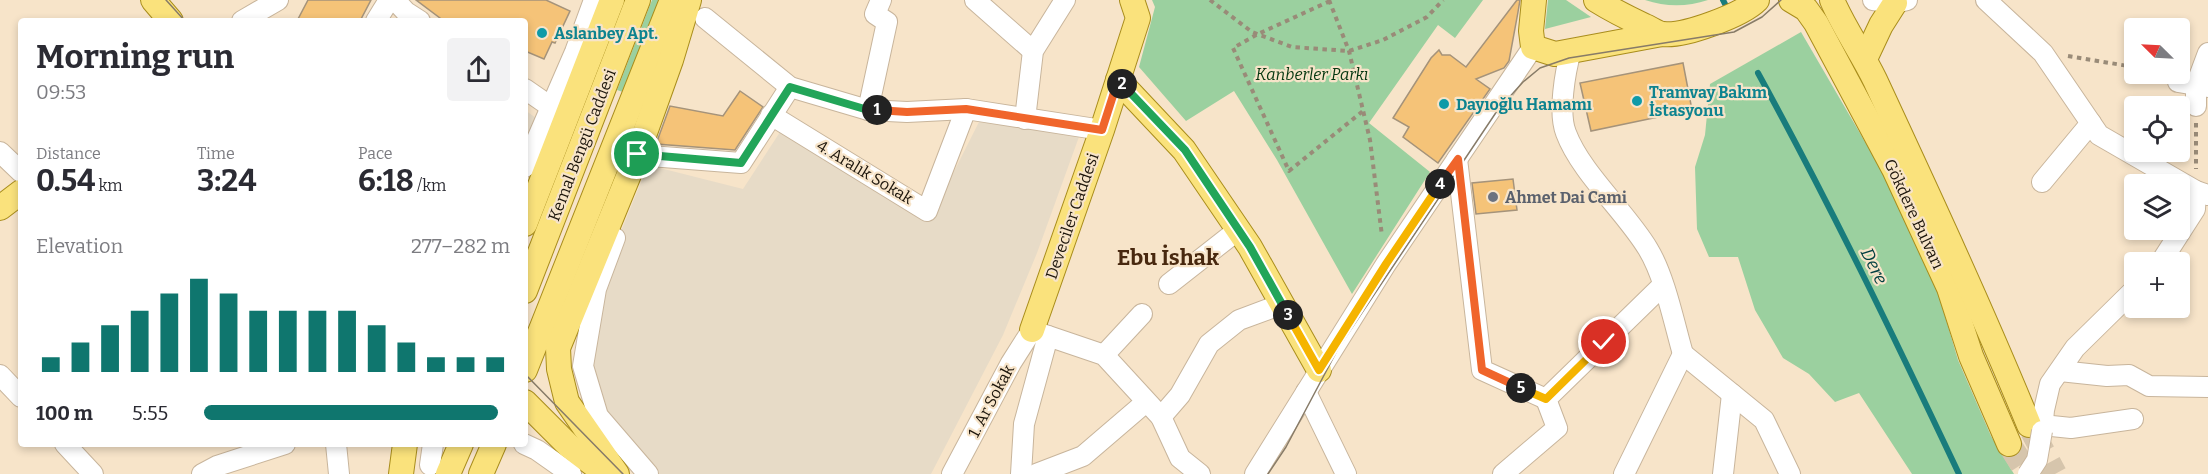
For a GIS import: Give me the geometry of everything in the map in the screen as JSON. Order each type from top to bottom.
[{"type":"main road","points":[[153,0],[168,18]]},
{"type":"main road","points":[[528,216],[612,0]]},
{"type":"main road","name":"Kemal Bengü Caddesi","points":[[528,283],[638,0]]},
{"type":"main road","name":"Kemal Bengü Caddesi","points":[[528,362],[672,0]]},
{"type":"main road","points":[[617,474],[567,402],[559,369],[558,348],[642,155],[689,0]]},
{"type":"main road","name":"Deveciler Caddesi","points":[[1040,333],[1138,18],[1132,0]]},
{"type":"main road","points":[[1534,0],[1531,32],[1533,47],[1555,54],[1683,32],[1706,26],[1759,2]]},
{"type":"main road","points":[[1596,0],[1617,13],[1662,34]]},
{"type":"main road","name":"Gökdere Bulvarı","points":[[1791,0],[1806,9],[1816,23],[1894,169],[1949,288],[1971,356],[2009,444]]},
{"type":"main road","name":"Gökdere Bulvarı","points":[[1832,0],[1865,59],[2002,359],[2038,427]]},
{"type":"main road","points":[[1865,59],[1892,1]]},
{"type":"main road","points":[[1118,80],[1185,150],[1238,230],[1319,370]]},
{"type":"main road","points":[[0,208],[18,194]]},
{"type":"main road","points":[[528,406],[569,446],[606,474]]},
{"type":"main road","points":[[401,474],[405,447]]},
{"type":"main road","points":[[439,470],[458,447]]},
{"type":"main road","points":[[481,474],[493,447]]},
{"type":"street","points":[[247,18],[278,0]]},
{"type":"street","points":[[378,18],[389,0]]},
{"type":"street","points":[[395,0],[415,18]]},
{"type":"street","points":[[528,160],[575,52],[594,0]]},
{"type":"street","points":[[868,110],[887,22],[874,14],[881,0]]},
{"type":"street","points":[[975,0],[1033,51]]},
{"type":"street","points":[[1025,119],[1033,51],[1065,0]]},
{"type":"street","points":[[1986,0],[2043,53],[2099,135],[2202,193],[2195,209],[2167,252]]},
{"type":"street","points":[[705,18],[790,87],[868,110],[907,112],[966,109],[1102,130]]},
{"type":"street","points":[[1255,474],[1386,264],[1533,47]]},
{"type":"street","points":[[1571,51],[1564,96],[1565,132],[1576,154],[1649,250],[1663,285],[1683,354],[1764,420],[1790,474]]},
{"type":"street","points":[[2196,106],[2197,83],[2208,53]]},
{"type":"street","points":[[648,474],[596,419],[583,366],[596,289],[642,155],[741,163],[790,87]]},
{"type":"street","points":[[528,91],[551,107]]},
{"type":"street","name":"4. Aralık Sokak","points":[[771,115],[927,211],[966,109]]},
{"type":"street","points":[[2042,182],[2091,123]]},
{"type":"street","points":[[0,152],[18,169]]},
{"type":"street","points":[[1458,159],[1482,370],[1546,399],[1557,428],[1503,474]]},
{"type":"street","points":[[1169,285],[1238,230]]},
{"type":"street","points":[[1546,399],[1663,285]]},
{"type":"street","points":[[2028,474],[2037,460],[2038,427],[2050,384],[2075,348],[2124,300]]},
{"type":"street","points":[[1161,417],[1180,395],[1209,344],[1239,320],[1282,304]]},
{"type":"street","points":[[1104,355],[1142,314]]},
{"type":"street","points":[[1021,474],[1024,424],[1040,333],[1104,355],[1161,417],[1180,458],[1200,474]]},
{"type":"street","name":"1. Ar Sokak","points":[[952,474],[1011,363],[1040,333]]},
{"type":"street","points":[[1624,474],[1683,354]]},
{"type":"street","points":[[2060,370],[2107,376],[2129,375],[2149,386],[2208,387]]},
{"type":"street","points":[[0,375],[18,394]]},
{"type":"street","points":[[1306,392],[1346,474]]},
{"type":"street","points":[[1723,474],[1732,394]]},
{"type":"street","points":[[1036,474],[1083,456],[1146,402]]},
{"type":"street","points":[[2038,427],[2071,428],[2133,419]]},
{"type":"street","points":[[528,446],[566,466]]},
{"type":"street","points":[[68,447],[93,474]]},
{"type":"street","points":[[202,474],[217,466],[276,447]]},
{"type":"street","points":[[336,447],[339,474]]},
{"type":"street","points":[[434,447],[439,470]]},
{"type":"path","points":[[1210,0],[1258,34],[1292,47],[1348,51],[1383,40],[1427,17],[1443,0]]},
{"type":"path","points":[[1363,111],[1289,171],[1233,48],[1329,0],[1348,51],[1363,111],[1370,140],[1386,264]]},
{"type":"path","points":[[2043,53],[2124,65]]},
{"type":"path","points":[[2196,106],[2202,193]]},
{"type":"shaded area","points":[[528,112],[540,121],[528,149]]},
{"type":"shaded area","points":[[979,122],[1080,134],[1037,253],[1003,335],[931,474],[653,474],[601,413],[585,371],[615,246],[648,165],[743,189],[782,129],[930,219]]},
{"type":"green space","points":[[652,0],[661,0],[623,92],[617,90]]},
{"type":"green space","name":"Kanberler Parkı","points":[[1152,0],[1483,0],[1455,38],[1438,25],[1369,123],[1430,172],[1352,294],[1277,160],[1234,91],[1186,121],[1139,67],[1155,7]]},
{"type":"green space","points":[[1548,0],[1566,0],[1591,17],[1545,29]]},
{"type":"green space","points":[[1645,0],[1708,0],[1676,5]]},
{"type":"green space","points":[[1801,32],[1903,207],[1933,275],[1958,360],[1991,436],[2014,474],[1912,474],[1859,393],[1835,402],[1809,374],[1783,358],[1755,310],[1738,257],[1709,257],[1697,229],[1695,167],[1705,135],[1710,84]]},
{"type":"building","points":[[308,0],[371,0],[362,18],[299,18]]},
{"type":"building","points":[[416,0],[546,0],[570,11],[555,43],[552,42],[544,59],[528,52],[528,18],[440,18]]},
{"type":"building","name":"Dayıoğlu Hamamı","points":[[1517,0],[1520,0],[1509,61],[1504,68],[1476,79],[1490,89],[1438,163],[1403,137],[1409,127],[1393,118],[1431,58],[1439,50],[1442,55],[1450,55],[1466,67]]},
{"type":"building","name":"Tramvay Bakım İstasyonu","points":[[1683,63],[1692,110],[1591,131],[1580,83]]},
{"type":"building","points":[[740,91],[763,107],[735,150],[656,144],[670,106],[723,116]]},
{"type":"building","name":"Ahmet Dai Cami","points":[[1513,179],[1517,210],[1476,214],[1472,183]]},
{"type":"waterway","name":"Gökdere Bulvarı","points":[[1723,0],[1726,6]]},
{"type":"waterway","name":"Dere","points":[[1758,73],[1836,222],[1959,474]]},
{"type":"tunnel","points":[[2032,431],[2055,474]]},
{"type":"tunnel","points":[[2009,444],[2028,474]]},
{"type":"tram line","points":[[166,0],[182,18]]},
{"type":"tram line","points":[[1268,474],[1286,447],[1339,347],[1497,111],[1523,82],[1540,68],[1569,58],[1734,32],[1762,17],[1781,0]]},
{"type":"tram line","points":[[528,377],[623,474]]},
{"type":"place","name":"Aslanbey Apt.","points":[[542,33]]},
{"type":"place","name":"Tramvay Bakım İstasyonu","points":[[1637,101]]},
{"type":"place","name":"Dayıoğlu Hamamı","points":[[1444,104]]},
{"type":"place","name":"Ahmet Dai Cami","points":[[1493,197]]},
{"type":"district","name":"Ebu İshak","points":[[1168,257]]},
{"type":"route","points":[[637,154],[741,163],[790,87],[868,110],[907,112],[966,109],[1102,130],[1118,80],[1185,150],[1250,247],[1319,370],[1386,264],[1458,159],[1457,171],[1482,370],[1546,399],[1604,342]]}]
